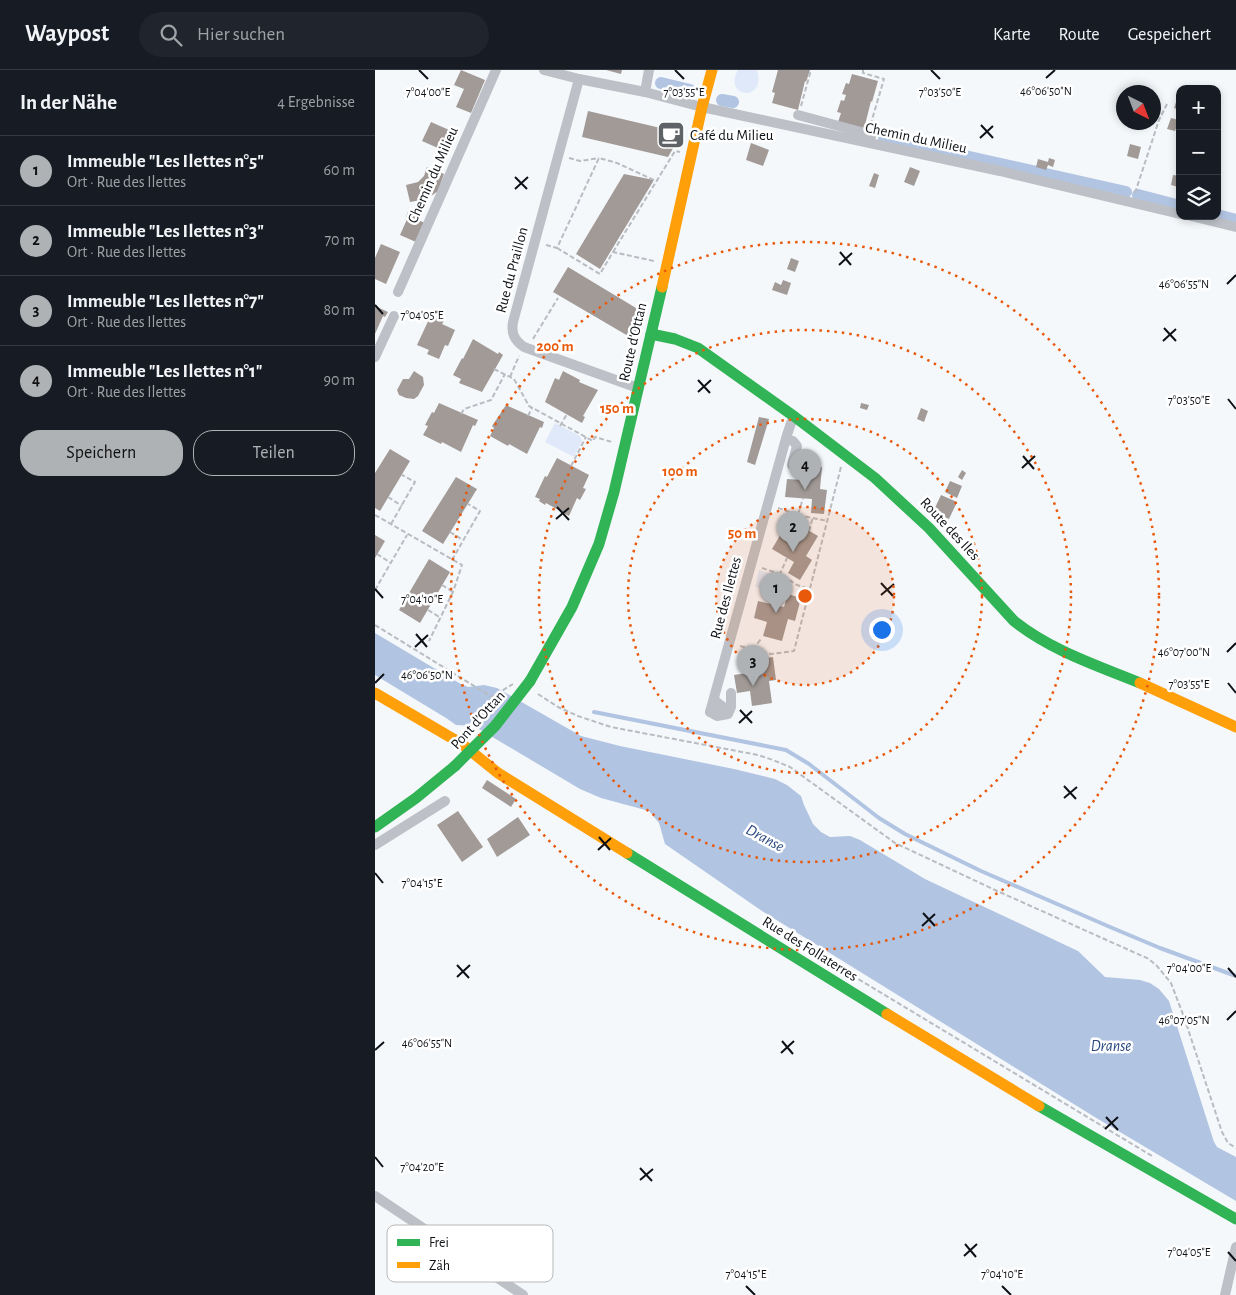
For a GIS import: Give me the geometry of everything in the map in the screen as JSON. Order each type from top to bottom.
[{"type":"street","name":"Chemin du Milieu","points":[[398,292],[496,70]]},
{"type":"street","name":"Chemin du Milieu","points":[[544,70],[645,92],[702,107],[999,171],[1176,213]]},
{"type":"street","points":[[645,92],[649,70]]},
{"type":"street","name":"Route d'Ottan","points":[[524,687],[558,636],[573,607],[593,559],[607,514],[712,70]]},
{"type":"street","name":"Rue du Praillon","points":[[525,348],[515,340],[513,322],[579,79]]},
{"type":"street","points":[[798,115],[872,135]]},
{"type":"street","points":[[1207,220],[1236,227]]},
{"type":"street","points":[[375,358],[394,316]]},
{"type":"street","name":"Route des Iles","points":[[651,334],[675,339],[698,348],[795,417],[869,473],[929,528],[1011,617],[1027,631],[1054,648],[1140,682],[1236,727]]},
{"type":"street","points":[[525,348],[638,388]]},
{"type":"street","name":"Rue des Ilettes","points":[[731,693],[731,707],[728,714],[717,716],[710,712],[723,707],[714,700],[786,439],[795,417]]},
{"type":"street","points":[[786,439],[793,441],[797,446],[792,465]]},
{"type":"street","name":"Pont d'Ottan","points":[[375,827],[416,798],[487,737],[524,687]]},
{"type":"street","name":"Rue des Follaterres","points":[[375,693],[462,744],[504,777],[864,1000],[1106,1146],[1236,1219]]},
{"type":"street","points":[[375,845],[445,801]]},
{"type":"street","points":[[375,1196],[418,1225]]},
{"type":"street","points":[[1225,1295],[1236,1247]]},
{"type":"street","points":[[504,1282],[523,1295]]},
{"type":"path","points":[[798,115],[811,70]]},
{"type":"path","points":[[863,70],[863,73],[884,79],[868,132],[872,135]]},
{"type":"path","points":[[1132,202],[1159,120],[1167,104]]},
{"type":"path","points":[[535,243],[557,248],[599,274],[675,151],[684,153]]},
{"type":"path","points":[[559,156],[580,161],[599,158],[617,162],[656,181]]},
{"type":"path","points":[[557,248],[599,158]]},
{"type":"path","points":[[613,252],[666,263]]},
{"type":"path","points":[[510,376],[525,348],[558,298]]},
{"type":"path","points":[[494,368],[514,379],[529,406],[593,441],[595,436],[598,438]]},
{"type":"path","points":[[461,414],[463,410],[491,400],[505,374]]},
{"type":"path","points":[[528,416],[532,408]]},
{"type":"path","points":[[561,424],[567,414]]},
{"type":"path","points":[[581,439],[586,437]]},
{"type":"path","points":[[571,466],[586,437]]},
{"type":"path","points":[[740,646],[771,654],[795,651],[843,460]]},
{"type":"path","points":[[391,524],[415,482],[402,475]]},
{"type":"path","points":[[388,498],[402,506]]},
{"type":"path","points":[[799,515],[803,498]]},
{"type":"path","points":[[452,560],[480,511],[468,504]]},
{"type":"path","points":[[775,511],[778,507],[799,515],[828,521]]},
{"type":"path","points":[[375,515],[462,566],[453,592],[429,641]]},
{"type":"path","points":[[809,531],[813,517]]},
{"type":"path","points":[[450,532],[463,540]]},
{"type":"path","points":[[376,587],[407,535]]},
{"type":"path","points":[[377,554],[391,563]]},
{"type":"path","points":[[775,605],[780,574],[787,558]]},
{"type":"path","points":[[762,568],[780,574],[797,585],[810,589]]},
{"type":"path","points":[[442,585],[453,592]]},
{"type":"path","points":[[428,610],[441,618]]},
{"type":"path","points":[[375,625],[493,697],[511,683],[524,687]]},
{"type":"path","points":[[752,672],[753,649],[761,639]]},
{"type":"path","points":[[536,693],[558,707],[611,727],[757,755],[782,763],[806,777],[895,843],[1149,959],[1171,984],[1185,1017],[1222,1132],[1228,1142],[1236,1148]]},
{"type":"shaded area","points":[[738,70],[757,70],[758,81],[756,88],[751,92],[745,93],[740,91],[736,86],[735,79]]},
{"type":"shaded area","points":[[555,423],[580,436],[582,441],[574,457],[545,442]]},
{"type":"shaded area","points":[[759,570],[769,573],[772,591],[755,587]]},
{"type":"water","name":"Dranse","points":[[375,633],[459,683],[468,687],[484,685],[497,688],[581,736],[775,779],[787,785],[801,796],[813,824],[830,837],[850,836],[860,840],[925,879],[1078,951],[1105,977],[1140,980],[1150,983],[1159,989],[1169,1001],[1214,1142],[1217,1147],[1236,1157],[1236,1201],[1093,1116],[762,911],[665,844],[659,823],[649,811],[601,798],[580,789],[474,726],[456,725],[375,675]]},
{"type":"building","points":[[461,70],[485,80],[471,113],[456,107],[464,89],[454,85]]},
{"type":"building","points":[[606,70],[622,70],[621,74]]},
{"type":"building","points":[[778,70],[810,70],[805,81],[798,110],[772,103],[775,93],[772,92]]},
{"type":"building","points":[[852,74],[878,81],[864,129],[838,122],[841,113],[837,112],[841,100],[844,101],[846,95],[842,94],[846,83],[849,84]]},
{"type":"building","points":[[588,111],[682,133],[668,157],[582,137]]},
{"type":"building","points":[[1171,118],[1176,119],[1175,131],[1167,129]]},
{"type":"building","points":[[431,122],[456,133],[447,152],[422,141]]},
{"type":"building","points":[[751,143],[769,150],[763,166],[746,160]]},
{"type":"building","points":[[1130,144],[1141,147],[1138,159],[1127,156]]},
{"type":"building","points":[[1049,158],[1055,160],[1053,167],[1048,165],[1046,170],[1036,167],[1038,159],[1048,162]]},
{"type":"building","points":[[427,167],[444,174],[438,191],[427,199],[410,202],[406,185],[418,182],[424,176]]},
{"type":"building","points":[[910,167],[920,171],[914,186],[904,182]]},
{"type":"building","points":[[874,173],[879,175],[875,188],[869,186]]},
{"type":"building","points":[[624,174],[654,180],[600,269],[576,254]]},
{"type":"building","points":[[1173,175],[1176,175],[1176,186],[1171,185]]},
{"type":"building","points":[[409,209],[421,215],[418,220],[425,223],[416,242],[400,235],[408,217],[406,217]]},
{"type":"building","points":[[381,244],[400,252],[386,284],[375,279],[375,258]]},
{"type":"building","points":[[791,258],[799,261],[795,272],[787,269]]},
{"type":"building","points":[[568,267],[641,311],[635,340],[553,292]]},
{"type":"building","points":[[783,280],[791,283],[787,295],[772,290],[775,282],[781,285]]},
{"type":"building","points":[[375,306],[388,312],[385,317],[383,316],[375,334]]},
{"type":"building","points":[[431,315],[444,321],[442,324],[455,330],[448,346],[445,345],[439,359],[427,354],[429,350],[417,345]]},
{"type":"building","points":[[473,339],[503,355],[482,392],[459,383],[461,379],[453,375]]},
{"type":"building","points":[[414,371],[423,377],[424,385],[418,396],[414,399],[399,395],[397,390],[403,379],[409,379]]},
{"type":"building","points":[[563,371],[580,380],[579,382],[598,390],[583,416],[585,417],[582,423],[545,402],[555,378],[559,380]]},
{"type":"building","points":[[439,403],[478,420],[475,426],[473,425],[461,452],[423,435],[428,426],[425,425]]},
{"type":"building","points":[[861,403],[869,405],[867,410],[860,408]]},
{"type":"building","points":[[506,405],[544,422],[527,454],[490,436],[494,428],[492,426]]},
{"type":"building","points":[[921,408],[928,411],[924,422],[917,419]]},
{"type":"building","points":[[759,417],[769,419],[755,465],[747,462]]},
{"type":"building","points":[[390,449],[410,461],[380,511],[375,508],[375,473]]},
{"type":"building","points":[[557,458],[589,475],[583,488],[586,489],[580,500],[577,498],[569,516],[546,503],[545,505],[539,501],[540,499],[535,497],[545,476],[547,477]]},
{"type":"building","points":[[803,466],[822,467],[820,489],[827,490],[824,514],[811,513],[812,499],[785,497],[787,479],[802,480]]},
{"type":"building","points":[[962,470],[966,473],[962,480],[958,477]]},
{"type":"building","points":[[456,477],[477,489],[443,544],[422,531]]},
{"type":"building","points":[[950,481],[962,486],[957,498],[945,492]]},
{"type":"building","points":[[941,495],[957,502],[949,519],[933,512]]},
{"type":"building","points":[[801,526],[818,536],[806,556],[812,560],[800,580],[788,573],[794,562],[772,549],[782,532],[794,539]]},
{"type":"building","points":[[375,535],[385,541],[375,558]]},
{"type":"building","points":[[429,559],[450,572],[420,623],[399,610]]},
{"type":"building","points":[[788,594],[801,598],[795,621],[788,619],[782,641],[763,636],[767,622],[754,618],[758,601],[784,607]]},
{"type":"building","points":[[773,657],[776,680],[769,681],[772,703],[752,706],[750,691],[737,693],[734,675],[761,671],[760,659]]},
{"type":"building","points":[[487,780],[516,799],[511,807],[482,788]]},
{"type":"building","points":[[458,811],[483,847],[462,862],[437,825]]},
{"type":"building","points":[[518,817],[530,835],[497,857],[487,839]]},
{"type":"waterway","points":[[661,83],[690,90]]},
{"type":"waterway","points":[[722,100],[733,102]]},
{"type":"waterway","points":[[884,138],[1126,192]]},
{"type":"waterway","points":[[1138,195],[1176,205]]},
{"type":"waterway","points":[[1221,216],[1236,220]]},
{"type":"waterway","points":[[594,712],[786,750],[809,764],[879,818],[905,834],[981,871],[1110,927],[1236,976]]},
{"type":"traffic: fast","points":[[530,681],[572,607],[599,544],[614,492],[662,287]]},
{"type":"traffic: fast","points":[[651,334],[675,339],[698,348],[795,417],[875,478],[929,528],[1014,621],[1029,632],[1059,649],[1140,683]]},
{"type":"traffic: fast","points":[[455,766],[495,726],[530,681]]},
{"type":"traffic: fast","points":[[375,827],[416,798],[455,766]]},
{"type":"traffic: fast","points":[[627,853],[887,1014]]},
{"type":"traffic: fast","points":[[1039,1106],[1236,1219]]},
{"type":"traffic: slow","points":[[662,287],[712,70]]},
{"type":"traffic: slow","points":[[1140,683],[1236,727]]},
{"type":"traffic: slow","points":[[375,693],[462,744],[498,773],[627,853]]},
{"type":"traffic: slow","points":[[887,1014],[1039,1106]]},
{"type":"place","name":"Café du Milieu","points":[[671,135]]},
{"type":"place","name":"Immeuble \"Les Ilettes n°1\"","points":[[805,490]]},
{"type":"place","name":"Immeuble \"Les Ilettes n°3\"","points":[[793,552]]},
{"type":"place","name":"Immeuble \"Les Ilettes n°5\"","points":[[776,613]]},
{"type":"place","name":"Immeuble \"Les Ilettes n°7\"","points":[[753,686]]}]
